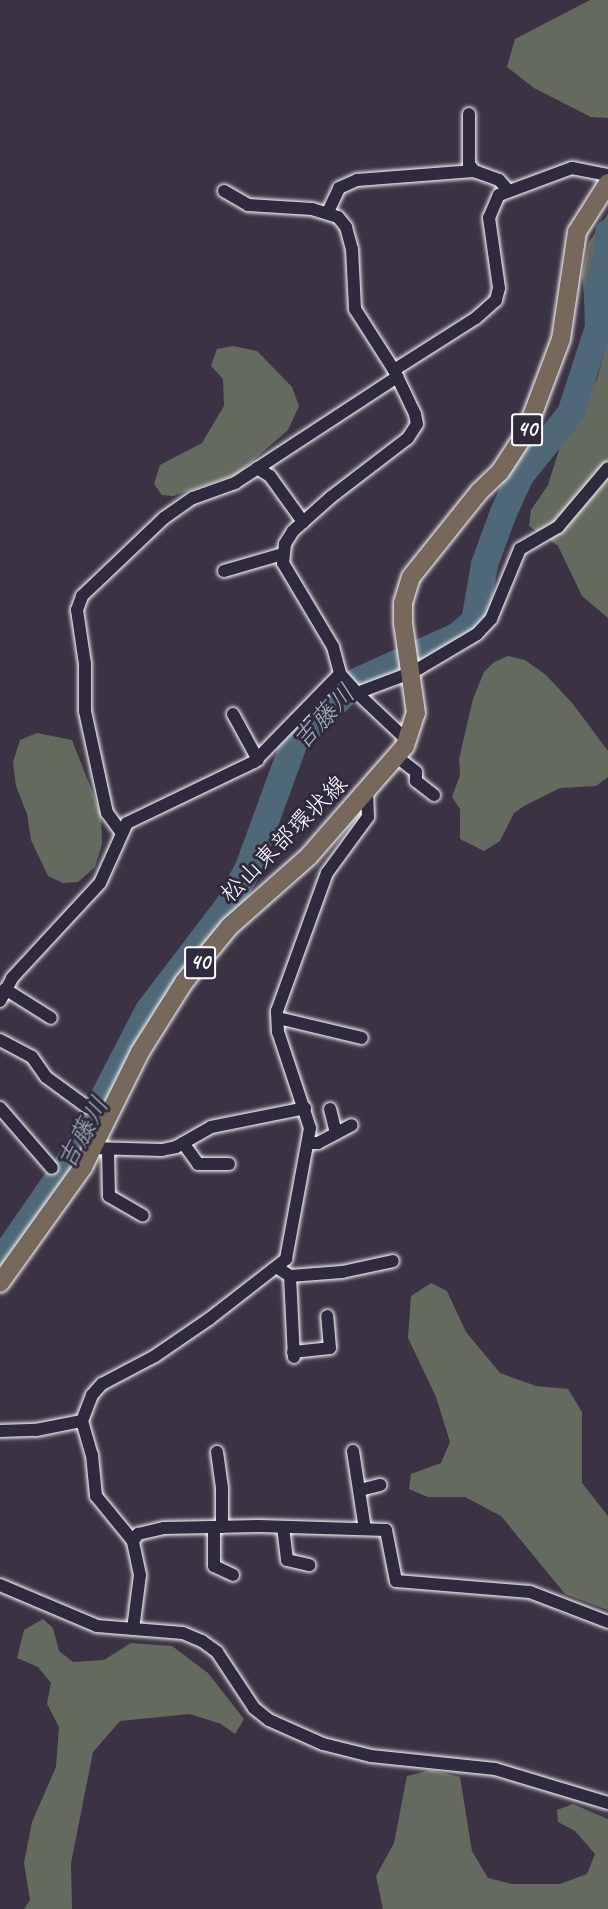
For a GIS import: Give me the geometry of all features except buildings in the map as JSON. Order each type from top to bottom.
[{"type":"main road","name":"松山東部環状線","points":[[0,1283],[100,1149],[140,1052],[184,982],[230,927],[309,856],[398,757],[408,741],[416,713],[402,603],[411,577],[479,492],[500,472],[526,432],[561,339],[577,232],[608,183]]},
{"type":"street","points":[[469,114],[469,164],[474,171]]},
{"type":"street","points":[[121,832],[107,813],[85,711],[85,664],[77,610],[82,596],[164,518],[201,495],[235,483],[488,310],[496,300],[499,288],[489,218],[499,195],[572,168],[608,175]]},
{"type":"street","points":[[328,212],[339,188],[350,181],[474,171],[499,180],[509,191]]},
{"type":"street","points":[[224,191],[248,205],[328,212],[338,217],[349,238],[355,309],[396,374],[415,414],[414,432],[293,531],[283,554],[286,572],[333,647],[342,677],[408,741]]},
{"type":"street","points":[[257,468],[270,476],[303,522]]},
{"type":"street","points":[[356,691],[477,634],[490,619],[520,549],[558,527],[608,468]]},
{"type":"street","points":[[224,571],[283,554]]},
{"type":"street","points":[[51,1018],[2,995],[90,897],[100,883],[121,832],[138,815],[232,776],[258,760],[342,677]]},
{"type":"street","points":[[233,714],[258,760]]},
{"type":"street","points":[[398,757],[416,772],[416,780],[434,795]]},
{"type":"street","points":[[133,1629],[140,1575],[133,1541],[96,1496],[92,1455],[82,1421],[92,1395],[102,1384],[155,1356],[278,1268],[286,1259],[310,1143],[305,1108],[278,1032],[278,1018],[293,960],[327,873],[368,818],[367,791]]},
{"type":"street","points":[[278,1018],[362,1038]]},
{"type":"street","points":[[0,1040],[32,1057],[46,1077],[87,1107]]},
{"type":"street","points":[[0,1108],[52,1168]]},
{"type":"street","points":[[143,1216],[109,1196],[100,1149],[162,1150],[183,1143],[211,1127],[305,1108]]},
{"type":"street","points":[[330,1109],[336,1133]]},
{"type":"street","points":[[310,1143],[352,1125]]},
{"type":"street","points":[[183,1143],[198,1164],[230,1164]]},
{"type":"street","points":[[278,1268],[290,1276],[342,1272],[393,1261]]},
{"type":"street","points":[[290,1276],[293,1354],[330,1348],[327,1316]]},
{"type":"street","points":[[0,1431],[36,1430],[82,1421]]},
{"type":"street","points":[[353,1451],[365,1529]]},
{"type":"street","points":[[217,1452],[222,1489],[214,1566],[233,1575]]},
{"type":"street","points":[[360,1490],[380,1485]]},
{"type":"street","points":[[133,1541],[150,1530],[218,1527],[386,1530],[396,1581],[530,1592],[608,1622]]},
{"type":"street","points":[[284,1527],[287,1560],[309,1565]]},
{"type":"street","points":[[0,1585],[78,1620],[105,1628],[183,1633],[202,1641],[217,1652],[254,1708],[269,1720],[323,1744],[371,1756],[495,1769],[608,1803]]},
{"type":"green space","points":[[590,0],[608,0],[608,118],[591,117],[534,88],[507,67],[515,39]]},
{"type":"green space","points":[[608,214],[608,618],[582,596],[558,546],[529,526],[531,510],[548,485],[565,431],[597,379],[607,342],[607,319],[586,307],[582,276],[589,242]]},
{"type":"green space","points":[[233,346],[257,351],[292,387],[299,406],[288,430],[236,475],[173,496],[162,495],[154,484],[160,465],[202,443],[224,406],[223,379],[211,366],[217,349]]},
{"type":"green space","points":[[508,656],[525,660],[546,675],[573,704],[608,751],[608,777],[596,786],[560,788],[524,806],[514,813],[500,841],[484,851],[460,839],[460,809],[452,797],[460,775],[459,759],[473,699],[484,672],[494,662]]},
{"type":"green space","points":[[37,733],[72,740],[101,814],[102,844],[95,867],[78,882],[63,883],[48,876],[31,840],[27,814],[16,786],[13,762],[20,740]]},
{"type":"green space","points":[[431,1283],[447,1291],[466,1332],[500,1373],[536,1386],[568,1389],[582,1412],[582,1483],[608,1516],[608,1610],[565,1594],[501,1516],[465,1497],[428,1497],[409,1489],[411,1474],[441,1463],[450,1442],[436,1397],[408,1338],[411,1296]]},
{"type":"green space","points":[[43,1619],[53,1628],[59,1651],[73,1662],[104,1660],[131,1643],[172,1646],[208,1673],[244,1719],[235,1734],[221,1724],[190,1714],[120,1721],[93,1752],[71,1863],[72,1909],[24,1909],[30,1900],[24,1863],[32,1822],[56,1767],[59,1727],[47,1704],[51,1683],[38,1667],[17,1658],[24,1630]]},
{"type":"green space","points":[[431,1770],[460,1777],[472,1851],[488,1878],[512,1884],[560,1884],[587,1874],[595,1854],[575,1831],[558,1822],[557,1810],[573,1804],[608,1819],[608,1909],[383,1909],[376,1876],[394,1843],[407,1776]]},
{"type":"waterway","name":"吉藤川","points":[[0,1261],[72,1157],[148,1010],[228,905],[248,867],[294,741],[358,680],[456,636],[474,621],[484,564],[503,512],[520,475],[570,413],[598,327],[597,289],[607,253],[608,232]]}]
